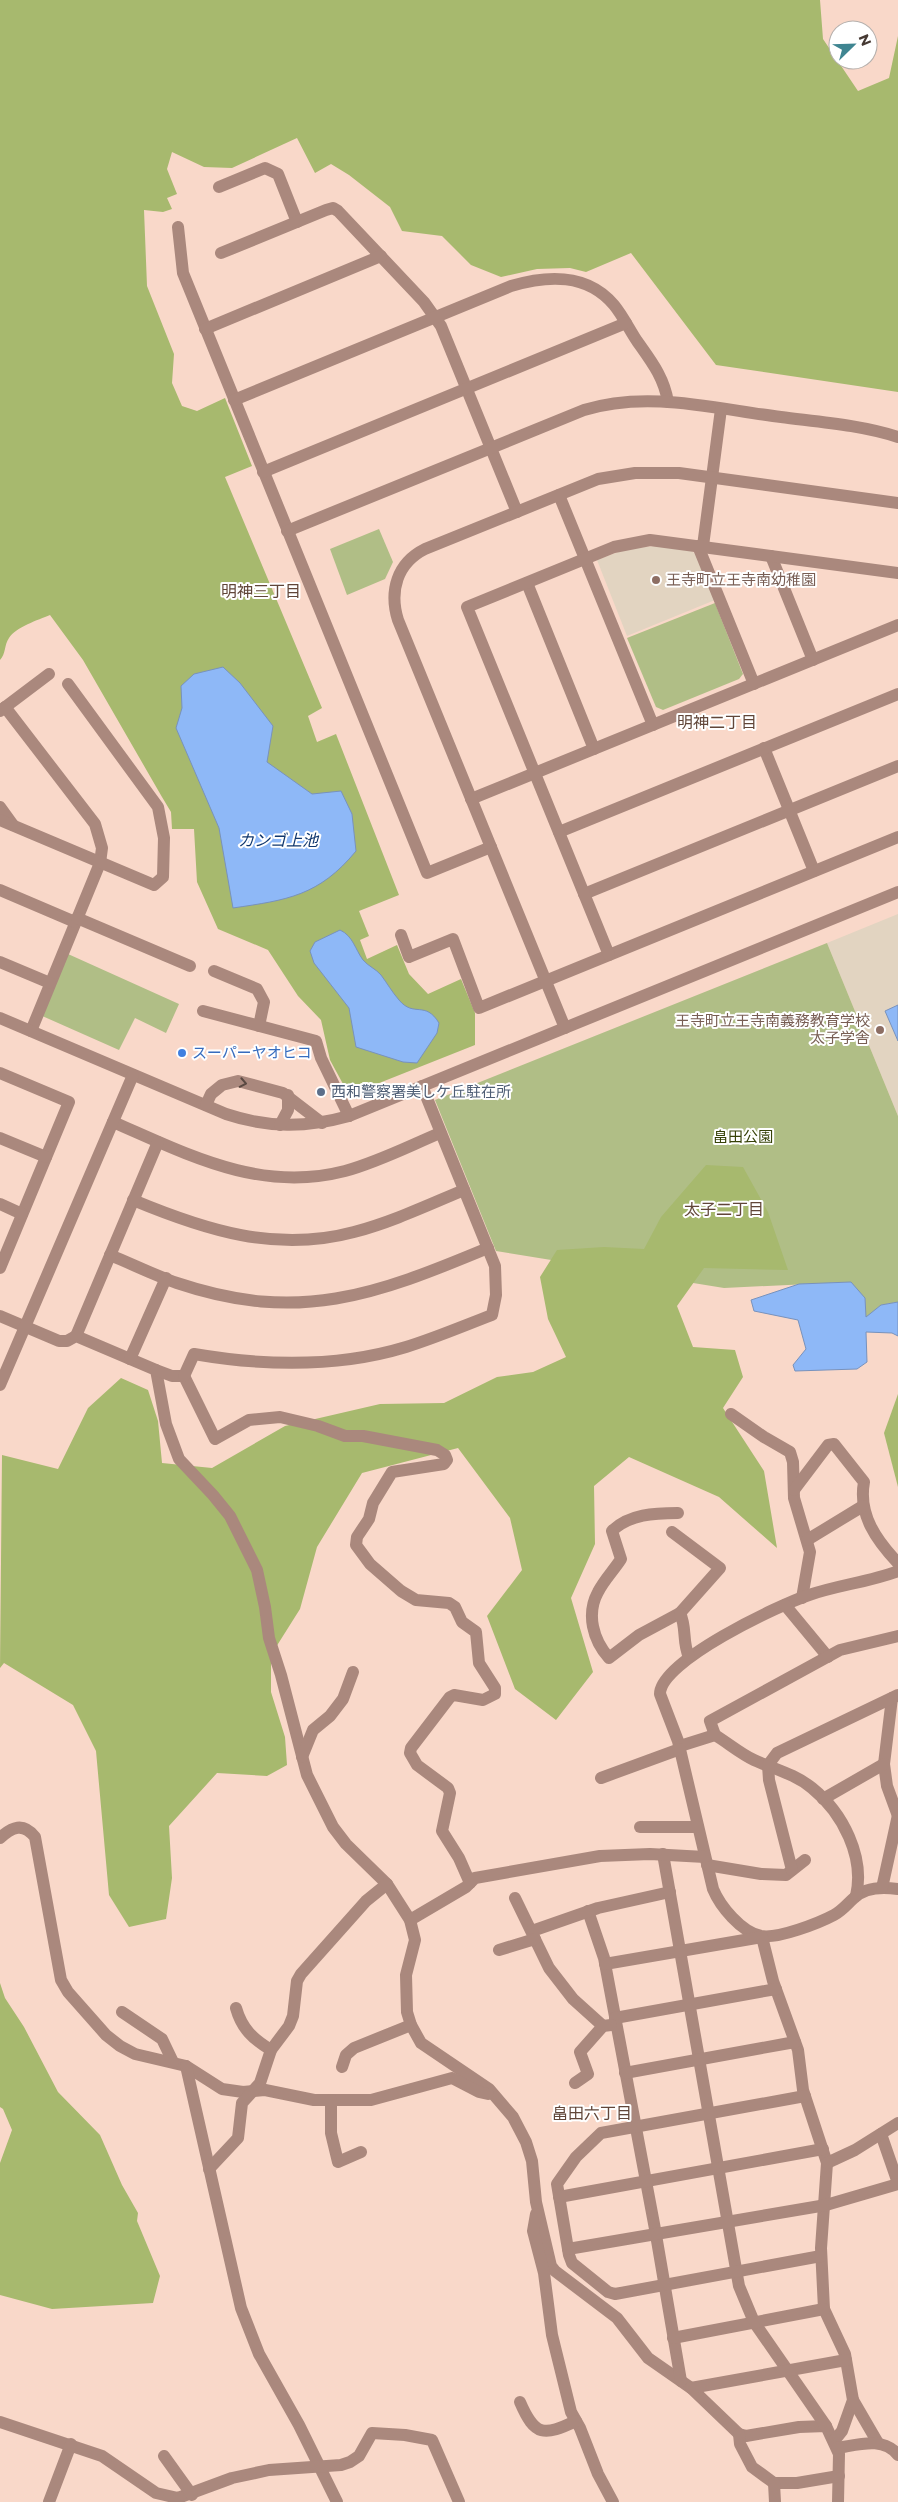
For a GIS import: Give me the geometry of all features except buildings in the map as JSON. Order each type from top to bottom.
[{"type":"street","points":[[219,187],[265,168],[278,174],[297,222]]},
{"type":"street","points":[[221,253],[333,208],[338,211],[381,256],[441,326],[517,512]]},
{"type":"street","points":[[178,226],[183,273],[427,873],[491,847]]},
{"type":"street","points":[[205,329],[381,256]]},
{"type":"street","points":[[234,400],[435,317],[526,282],[566,278],[598,289],[615,306],[656,366],[666,389],[668,402]]},
{"type":"street","points":[[263,472],[626,323]]},
{"type":"street","points":[[287,531],[597,406],[629,401],[668,402],[722,409],[865,429],[898,437]]},
{"type":"street","points":[[722,409],[701,546],[754,684]]},
{"type":"street","points":[[565,1028],[398,620],[394,604],[395,586],[401,569],[418,552],[607,476],[665,472],[898,503]]},
{"type":"street","points":[[559,495],[653,725]]},
{"type":"street","points":[[609,955],[467,607],[625,544],[637,542],[666,541],[898,573]]},
{"type":"street","points":[[771,556],[813,660]]},
{"type":"street","points":[[527,583],[594,748]]},
{"type":"street","points":[[471,799],[898,625]]},
{"type":"street","points":[[30,1031],[100,862],[102,848],[94,824],[2,709],[48,674]]},
{"type":"street","points":[[0,820],[154,885],[163,877],[163,825],[153,798],[68,684]]},
{"type":"street","points":[[559,832],[898,694]]},
{"type":"street","points":[[764,748],[814,871]]},
{"type":"street","points":[[584,894],[898,766]]},
{"type":"street","points":[[0,807],[13,825]]},
{"type":"street","points":[[401,935],[410,957],[453,939],[479,1008],[898,837]]},
{"type":"street","points":[[0,890],[190,966]]},
{"type":"street","points":[[0,1018],[206,1106],[242,1119],[280,1125],[322,1123],[349,1116],[898,892]]},
{"type":"street","points":[[0,962],[50,983]]},
{"type":"street","points":[[214,971],[256,989],[264,1002],[259,1026]]},
{"type":"street","points":[[203,1011],[316,1041],[321,1058],[349,1116]]},
{"type":"street","points":[[0,1073],[69,1102],[0,1268]]},
{"type":"street","points":[[0,1385],[133,1074]]},
{"type":"street","points":[[206,1106],[211,1094],[231,1081],[253,1085],[288,1096],[322,1123]]},
{"type":"street","points":[[184,1376],[194,1354],[260,1363],[291,1364],[358,1358],[406,1347],[492,1314],[496,1295],[496,1275],[488,1248],[422,1086]]},
{"type":"street","points":[[280,1125],[288,1110],[288,1096]]},
{"type":"street","points":[[113,1122],[201,1160],[240,1173],[304,1177],[345,1171],[440,1132]]},
{"type":"street","points":[[0,1138],[46,1158]]},
{"type":"street","points":[[0,1316],[59,1341],[67,1341],[76,1336],[158,1142]]},
{"type":"street","points":[[134,1200],[194,1225],[220,1232],[251,1237],[308,1239],[353,1233],[376,1226],[464,1190]]},
{"type":"street","points":[[0,1204],[22,1214]]},
{"type":"street","points":[[110,1255],[204,1291],[262,1302],[288,1303],[322,1301],[370,1293],[488,1248]]},
{"type":"street","points":[[130,1359],[166,1278]]},
{"type":"street","points":[[76,1336],[172,1376],[184,1376]]},
{"type":"street","points":[[156,1370],[166,1424],[180,1459],[230,1516],[257,1570],[269,1638],[281,1675],[307,1775],[333,1827],[346,1844],[387,1884],[410,1920],[415,1940],[406,1975],[407,2012],[411,2026],[421,2042],[497,2096],[508,2108],[526,2142],[532,2161],[536,2202],[551,2266],[560,2276],[617,2318],[644,2355],[686,2385],[739,2434],[746,2436],[798,2427],[826,2426]]},
{"type":"street","points":[[184,1376],[215,1438],[250,1420],[280,1417],[318,1426],[345,1436],[363,1436],[437,1450],[445,1455],[447,1460],[444,1464],[392,1472],[374,1503],[369,1519],[357,1537],[356,1545],[370,1564],[401,1591],[416,1600],[448,1603],[455,1607],[462,1622],[476,1632],[479,1664],[495,1688],[495,1694],[483,1700],[454,1695],[450,1697],[411,1748],[410,1753],[417,1765],[448,1788],[450,1793],[442,1831],[459,1858],[470,1883]]},
{"type":"street","points":[[731,1414],[790,1452],[793,1462],[797,1513],[807,1540],[810,1563],[802,1598]]},
{"type":"street","points":[[794,1490],[828,1445],[834,1444],[864,1482],[863,1506],[876,1537],[898,1563]]},
{"type":"street","points":[[807,1540],[863,1506]]},
{"type":"street","points":[[672,1532],[720,1568],[680,1613],[628,1642],[609,1658],[594,1634],[592,1622],[598,1592],[621,1559],[612,1532],[639,1516],[656,1513],[678,1513]]},
{"type":"street","points":[[762,1936],[748,1930],[718,1900],[706,1861],[680,1747],[660,1694],[660,1687],[689,1656],[786,1605],[802,1598],[877,1579],[898,1571]]},
{"type":"street","points":[[786,1605],[828,1657]]},
{"type":"street","points":[[680,1613],[686,1629],[684,1641],[689,1656]]},
{"type":"street","points":[[856,1896],[858,1884],[853,1846],[846,1830],[823,1799],[812,1787],[768,1765],[753,1760],[716,1735],[710,1721],[840,1650],[898,1636]]},
{"type":"street","points":[[302,1757],[313,1730],[330,1716],[343,1699],[353,1672]]},
{"type":"street","points":[[882,1888],[898,1816],[887,1786],[884,1764],[895,1697]]},
{"type":"street","points":[[792,1870],[769,1780],[768,1765],[777,1753],[895,1697]]},
{"type":"street","points":[[602,1778],[716,1735]]},
{"type":"street","points":[[823,1799],[884,1764]]},
{"type":"street","points":[[0,1838],[16,1826],[23,1827],[35,1836],[58,1970],[68,1992],[106,2035],[120,2046],[135,2054],[186,2066],[222,2089],[265,2090],[314,2100],[380,2099],[452,2078],[479,2092],[497,2096]]},
{"type":"street","points":[[640,1827],[698,1827]]},
{"type":"street","points":[[663,1854],[736,2272],[744,2304],[754,2322],[826,2426],[836,2444],[839,2476],[838,2502]]},
{"type":"street","points":[[410,1920],[475,1878],[600,1856],[663,1854],[706,1861],[761,1874],[786,1875],[805,1860]]},
{"type":"street","points":[[209,2169],[238,2138],[242,2103],[260,2083],[271,2050],[289,2026],[293,2016],[297,1981],[301,1974],[366,1901],[387,1884]]},
{"type":"street","points":[[605,1964],[793,1930],[832,1916],[845,1908],[856,1896],[882,1888],[898,1889]]},
{"type":"street","points":[[499,1950],[588,1911],[670,1892]]},
{"type":"street","points":[[515,1898],[549,1968],[561,1985],[603,2026]]},
{"type":"street","points":[[588,1911],[605,1964],[656,2234],[673,2338],[686,2385]]},
{"type":"street","points":[[762,1936],[776,1989],[795,2042],[805,2096],[827,2164],[826,2205],[821,2256],[824,2309],[846,2360],[854,2400],[878,2443]]},
{"type":"street","points":[[575,2083],[588,2074],[580,2052],[603,2026],[616,2021],[690,2005],[776,1989]]},
{"type":"street","points":[[236,2008],[240,2022],[254,2039],[271,2050]]},
{"type":"street","points":[[122,2012],[162,2039],[173,2062]]},
{"type":"street","points":[[342,2067],[346,2055],[354,2048],[411,2026]]},
{"type":"street","points":[[625,2073],[795,2042]]},
{"type":"street","points":[[186,2066],[238,2300],[247,2326],[259,2354],[338,2502]]},
{"type":"street","points":[[805,2096],[601,2134],[576,2157],[557,2184],[572,2263],[608,2292],[615,2294],[821,2256]]},
{"type":"street","points":[[331,2100],[331,2133],[338,2162],[361,2152]]},
{"type":"street","points":[[827,2164],[898,2123]]},
{"type":"street","points":[[568,2249],[826,2205],[898,2183],[881,2134]]},
{"type":"street","points":[[559,2197],[823,2149]]},
{"type":"street","points":[[536,2214],[533,2230],[544,2273],[552,2335],[571,2412],[598,2474],[613,2502]]},
{"type":"street","points":[[673,2338],[824,2309]]},
{"type":"street","points":[[686,2385],[846,2360]]},
{"type":"street","points":[[836,2444],[854,2400]]},
{"type":"street","points":[[520,2402],[531,2424],[541,2430],[553,2432],[576,2421]]},
{"type":"street","points":[[0,2422],[71,2444],[102,2456],[154,2498],[178,2498],[192,2495],[212,2485],[260,2472],[341,2465],[359,2456],[372,2433],[405,2435],[432,2440],[459,2502]]},
{"type":"street","points":[[739,2434],[740,2444],[752,2467],[774,2484],[797,2483],[839,2476]]},
{"type":"street","points":[[836,2444],[878,2443],[893,2448],[898,2455]]},
{"type":"street","points":[[48,2502],[71,2444]]},
{"type":"street","points":[[164,2456],[192,2495]]},
{"type":"street","points":[[774,2484],[775,2502]]},
{"type":"shaded area","name":"王寺町立王寺南幼稚園","points":[[655,546],[689,549],[697,555],[715,600],[627,636],[597,560],[626,549]]},
{"type":"shaded area","name":"王寺町立王寺南義務教育学校 太子学舎","points":[[898,914],[898,1116],[827,943]]},
{"type":"green space","points":[[0,0],[820,0],[823,39],[828,46],[828,70],[844,70],[858,91],[889,78],[898,36],[898,392],[716,365],[631,253],[586,272],[570,268],[537,269],[501,277],[471,265],[442,236],[402,231],[390,207],[349,175],[331,164],[315,173],[297,138],[232,168],[204,167],[172,152],[167,169],[177,194],[167,198],[172,209],[163,212],[144,210],[147,286],[174,354],[172,383],[182,406],[197,411],[225,398],[252,466],[225,477],[322,708],[308,716],[317,742],[336,734],[399,895],[359,911],[369,936],[360,940],[367,959],[397,945],[409,974],[428,994],[461,979],[475,1013],[475,1045],[349,1095],[330,1060],[321,1020],[298,996],[268,950],[218,929],[197,882],[194,829],[172,829],[171,812],[83,660],[50,615],[28,624],[12,634],[7,641],[0,660]]},
{"type":"green space","points":[[379,529],[393,562],[385,579],[347,595],[330,549]]},
{"type":"green space","points":[[715,603],[743,674],[739,679],[663,710],[656,707],[627,638]]},
{"type":"green space","name":"畠田公園","points":[[827,943],[898,1116],[898,1302],[881,1305],[866,1318],[851,1282],[724,1288],[496,1251],[435,1100]]},
{"type":"green space","points":[[68,954],[179,1004],[166,1033],[135,1018],[119,1050],[40,1015]]},
{"type":"green space","points":[[706,1165],[743,1167],[768,1212],[788,1270],[704,1268],[677,1306],[693,1347],[735,1350],[743,1377],[723,1408],[764,1471],[777,1548],[719,1497],[629,1457],[594,1486],[595,1544],[571,1598],[593,1672],[556,1720],[515,1689],[487,1616],[522,1570],[510,1518],[458,1448],[362,1473],[317,1547],[300,1609],[271,1655],[271,1692],[285,1737],[287,1765],[267,1776],[217,1773],[169,1826],[172,1878],[166,1919],[129,1927],[109,1895],[96,1751],[73,1705],[4,1663],[0,1668],[2,1455],[58,1469],[88,1408],[121,1378],[148,1390],[158,1421],[162,1463],[212,1468],[285,1426],[380,1404],[444,1403],[497,1377],[533,1372],[566,1357],[548,1319],[540,1277],[557,1250],[604,1247],[644,1249],[661,1217]]},
{"type":"green space","points":[[898,1394],[898,1487],[884,1433]]},
{"type":"green space","points":[[0,1983],[5,1998],[24,2027],[58,2092],[100,2135],[122,2185],[138,2213],[137,2221],[160,2276],[153,2303],[52,2309],[0,2295],[0,2163],[12,2130],[3,2109],[0,2107]]},
{"type":"water","name":"カンゴ上池","points":[[223,667],[240,683],[273,726],[267,762],[312,794],[341,791],[352,814],[356,851],[329,878],[315,887],[286,898],[233,908],[219,828],[176,728],[182,708],[181,686],[194,674]]},
{"type":"water","points":[[340,930],[348,936],[363,960],[381,975],[404,1005],[429,1012],[439,1023],[437,1033],[417,1063],[403,1062],[356,1047],[349,1008],[314,963],[310,951],[315,942]]},
{"type":"water","points":[[898,1005],[898,1041],[885,1011]]},
{"type":"water","points":[[851,1282],[865,1298],[866,1317],[881,1305],[898,1302],[898,1336],[892,1333],[866,1332],[867,1362],[857,1369],[795,1371],[793,1365],[806,1349],[798,1320],[754,1311],[751,1300],[799,1284]]},
{"type":"place","name":"王寺町立王寺南幼稚園","points":[[656,580]]},
{"type":"place","name":"王寺町立王寺南義務教育学校 太子学舎","points":[[880,1030]]},
{"type":"place","name":"スーパーヤオヒコ","points":[[182,1053]]},
{"type":"place","name":"西和警察署美しケ丘駐在所","points":[[321,1092]]},
{"type":"district","name":"明神三丁目","points":[[261,591]]},
{"type":"district","name":"明神二丁目","points":[[717,722]]},
{"type":"district","name":"太子二丁目","points":[[724,1209]]},
{"type":"district","name":"畠田六丁目","points":[[592,2113]]}]
